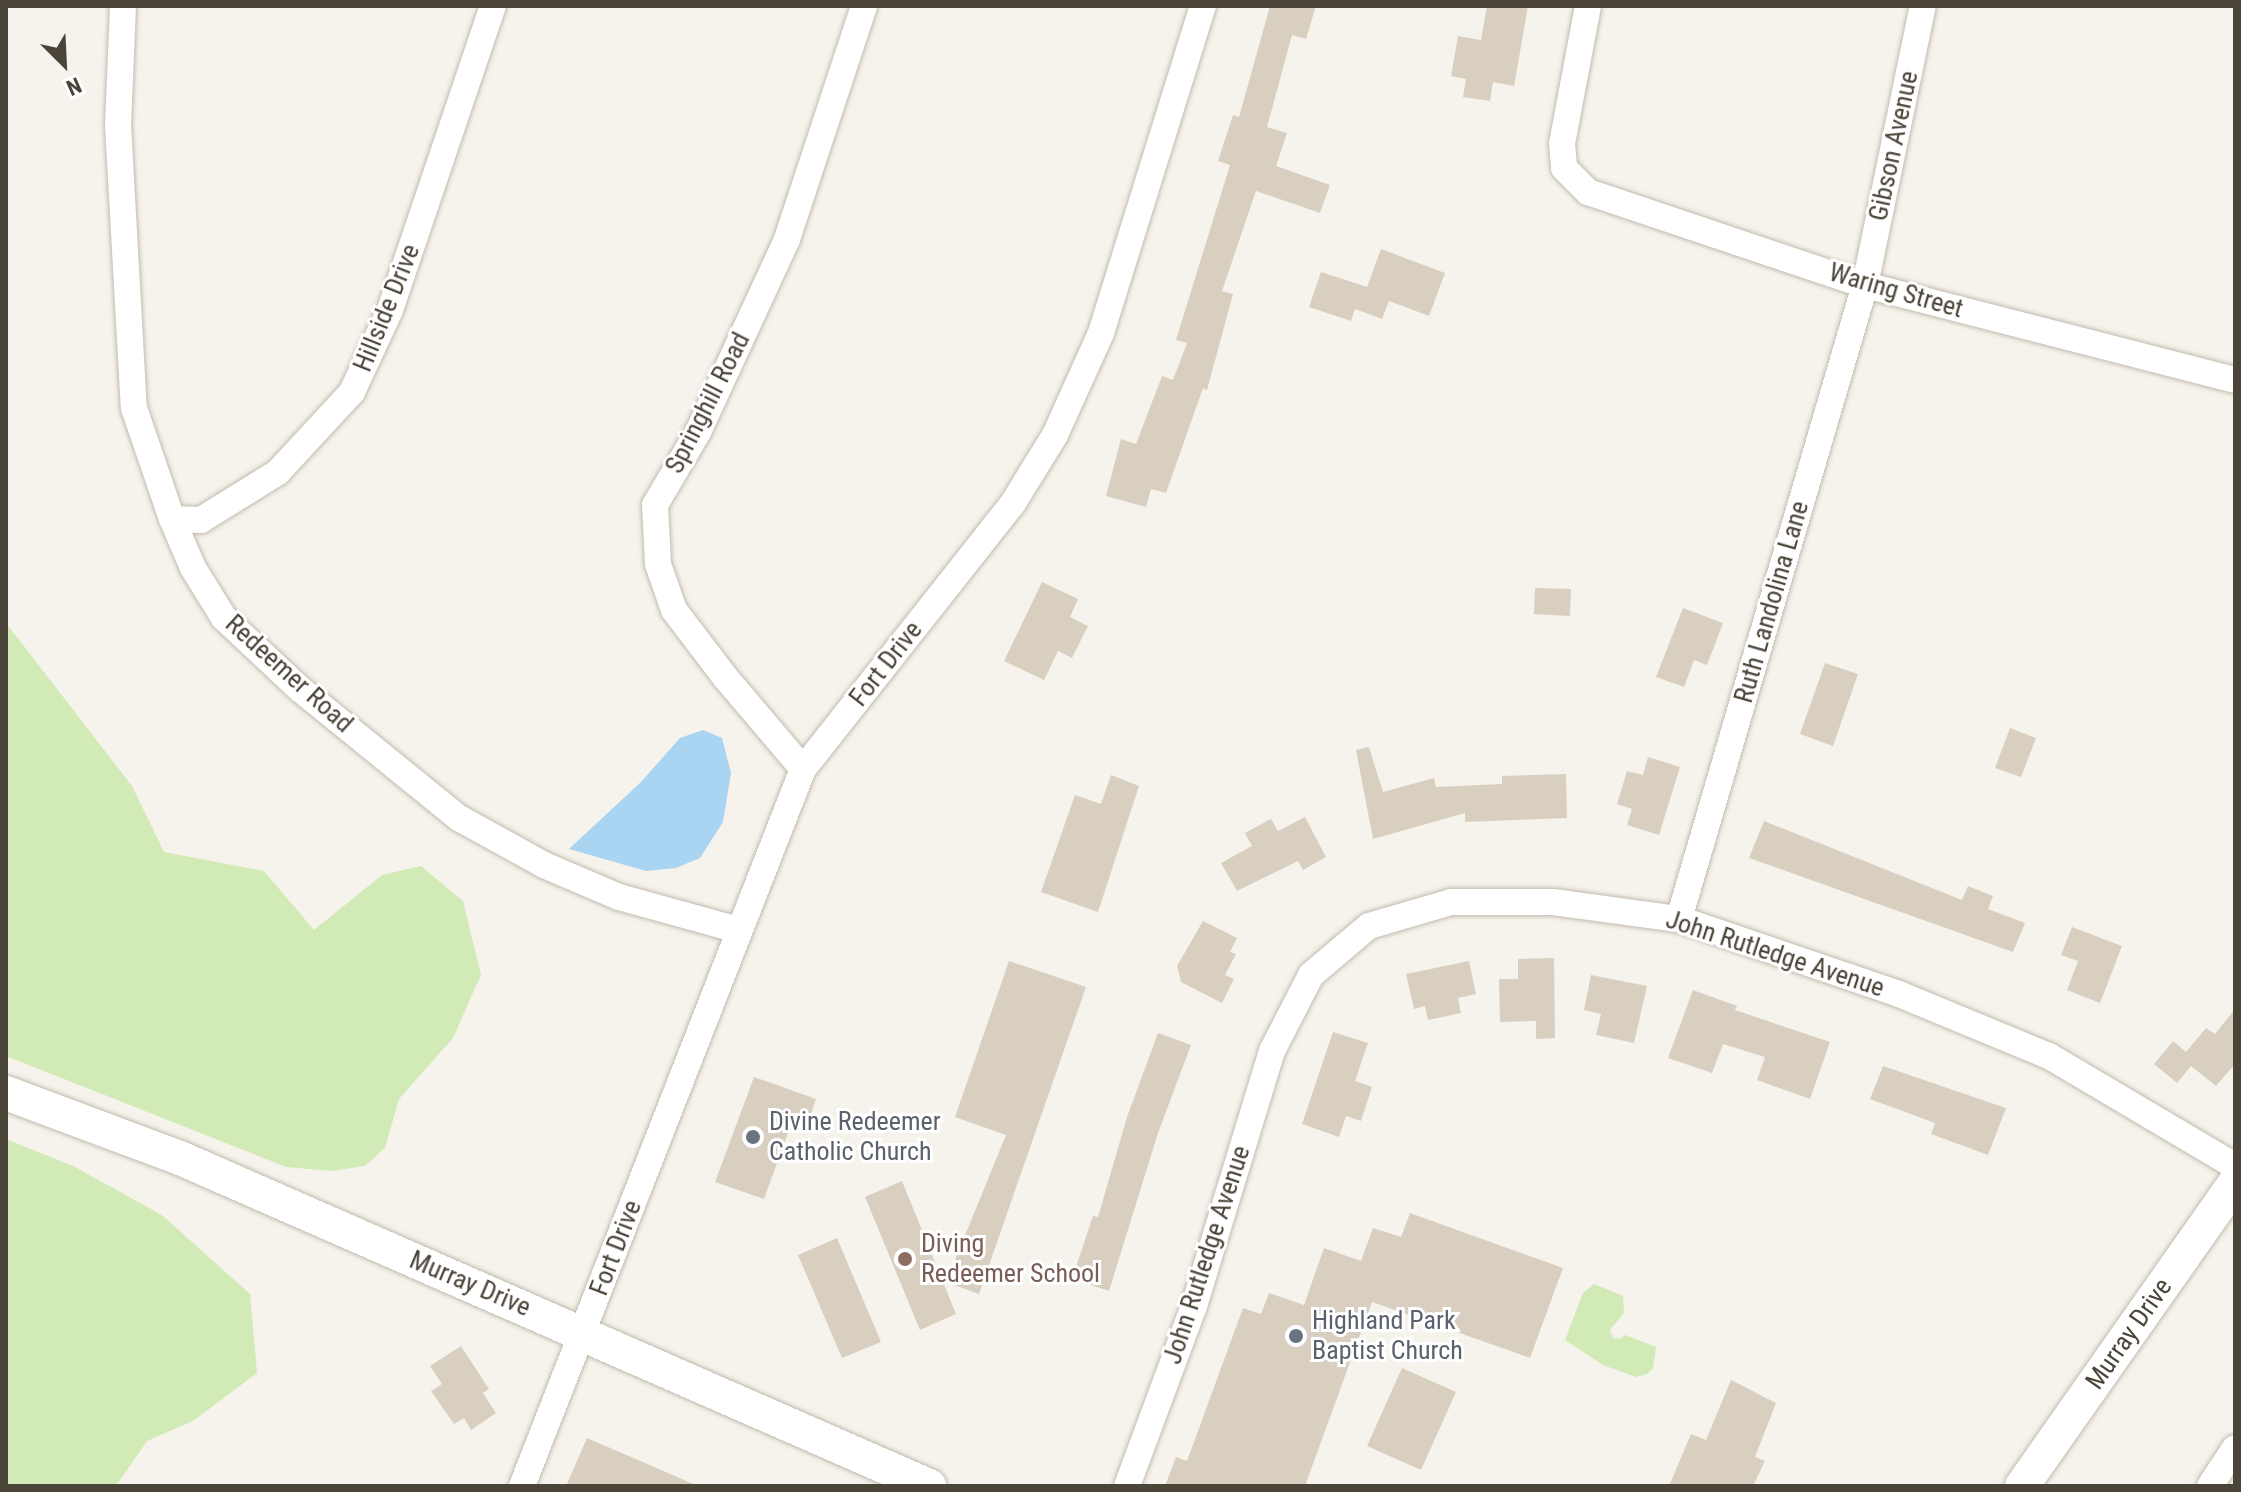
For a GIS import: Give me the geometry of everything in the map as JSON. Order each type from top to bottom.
[{"type":"street","name":"Redeemer Road","points":[[123,6],[118,125],[134,408],[172,519],[193,568],[224,618],[300,689],[459,818],[544,865],[619,897],[738,930]]},
{"type":"street","name":"Hillside Drive","points":[[172,519],[201,520],[278,472],[352,392],[390,310],[493,6]]},
{"type":"street","name":"Springhill Road","points":[[803,769],[725,677],[674,610],[658,564],[655,505],[698,432],[787,239],[864,6]]},
{"type":"street","name":"Fort Drive","points":[[522,1486],[803,769],[1013,503],[1055,435],[1101,333],[1203,6]]},
{"type":"street","name":"Waring Street","points":[[1588,6],[1562,143],[1568,175],[1588,192],[1865,285],[2235,380]]},
{"type":"street","name":"Gibson Avenue","points":[[1865,285],[1923,6]]},
{"type":"street","name":"Ruth Landolina Lane","points":[[1679,919],[1865,285]]},
{"type":"street","name":"John Rutledge Avenue","points":[[1127,1486],[1194,1306],[1272,1051],[1311,975],[1369,926],[1451,902],[1553,902],[1679,919],[1899,994],[2049,1056],[2235,1166]]},
{"type":"street","name":"Murray Drive","points":[[6,1093],[180,1158],[929,1486]]},
{"type":"street","name":"Murray Drive","points":[[2022,1486],[2235,1183]]},
{"type":"street","points":[[2210,1486],[2235,1448]]},
{"type":"green space","points":[[6,623],[132,786],[164,852],[264,871],[314,930],[382,875],[421,866],[463,901],[481,975],[453,1038],[399,1099],[385,1148],[365,1166],[332,1171],[286,1167],[6,1056]]},
{"type":"green space","points":[[6,1139],[73,1166],[162,1215],[250,1294],[257,1373],[193,1421],[147,1441],[116,1486],[6,1486]]},
{"type":"green space","points":[[1594,1284],[1623,1296],[1624,1313],[1610,1330],[1613,1338],[1620,1339],[1625,1335],[1656,1347],[1653,1368],[1647,1374],[1636,1377],[1603,1365],[1565,1340],[1583,1293]]},
{"type":"water","points":[[703,730],[722,738],[731,773],[723,822],[700,858],[676,868],[646,871],[569,849],[641,782],[680,738]]},
{"type":"building","points":[[1270,6],[1316,6],[1306,39],[1292,35],[1267,127],[1287,133],[1276,166],[1330,185],[1320,213],[1256,191],[1222,291],[1233,294],[1207,390],[1203,388],[1166,493],[1151,489],[1146,507],[1106,496],[1121,439],[1136,444],[1162,376],[1173,380],[1187,343],[1176,340],[1230,165],[1218,161],[1233,115],[1239,117]]},
{"type":"building","points":[[1487,6],[1528,6],[1514,86],[1493,82],[1490,101],[1463,97],[1466,79],[1451,76],[1458,36],[1481,40]]},
{"type":"building","points":[[1381,249],[1445,273],[1429,316],[1389,301],[1382,319],[1355,309],[1351,321],[1309,307],[1321,272],[1367,287]]},
{"type":"building","points":[[1042,582],[1078,599],[1070,617],[1088,626],[1072,658],[1058,651],[1044,680],[1004,661]]},
{"type":"building","points":[[1535,588],[1571,589],[1570,616],[1534,614]]},
{"type":"building","points":[[1683,608],[1723,623],[1707,665],[1694,660],[1684,687],[1656,677]]},
{"type":"building","points":[[1825,663],[1858,674],[1833,746],[1800,734]]},
{"type":"building","points":[[2010,728],[2036,738],[2021,777],[1995,768]]},
{"type":"building","points":[[1369,747],[1383,792],[1434,778],[1436,787],[1502,784],[1502,776],[1566,774],[1567,818],[1465,822],[1465,813],[1373,839],[1356,750]]},
{"type":"building","points":[[1648,757],[1680,767],[1659,835],[1627,825],[1632,809],[1617,804],[1627,771],[1643,775]]},
{"type":"building","points":[[1111,775],[1139,786],[1098,912],[1041,892],[1075,795],[1101,804]]},
{"type":"building","points":[[1305,817],[1326,857],[1303,870],[1298,861],[1237,891],[1221,863],[1252,846],[1245,833],[1271,819],[1278,831]]},
{"type":"building","points":[[1764,821],[1962,900],[1968,886],[1993,896],[1988,909],[2025,923],[2013,952],[1749,858]]},
{"type":"building","points":[[1203,921],[1237,938],[1230,952],[1236,954],[1225,975],[1234,979],[1222,1003],[1181,982],[1177,966]]},
{"type":"building","points":[[2072,927],[2122,946],[2100,1003],[2067,990],[2078,961],[2061,955]]},
{"type":"building","points":[[1554,958],[1555,1038],[1536,1039],[1536,1021],[1500,1022],[1499,979],[1518,979],[1518,959]]},
{"type":"building","points":[[1009,961],[1086,987],[979,1294],[946,1282],[1006,1135],[955,1117]]},
{"type":"building","points":[[1469,961],[1476,994],[1458,998],[1461,1013],[1428,1020],[1425,1006],[1414,1009],[1406,974]]},
{"type":"building","points":[[1591,975],[1647,986],[1634,1043],[1596,1035],[1601,1014],[1584,1010]]},
{"type":"building","points":[[1693,990],[1737,1006],[1735,1010],[1830,1042],[1810,1099],[1757,1080],[1765,1057],[1723,1044],[1712,1073],[1668,1058]]},
{"type":"building","points":[[2235,1009],[2235,1064],[2216,1086],[2191,1066],[2177,1083],[2154,1064],[2173,1041],[2186,1052],[2206,1028],[2215,1034]]},
{"type":"building","points":[[1333,1032],[1368,1043],[1355,1081],[1372,1087],[1361,1121],[1346,1116],[1339,1137],[1302,1124]]},
{"type":"building","points":[[1158,1033],[1191,1045],[1158,1133],[1109,1291],[1072,1279],[1093,1216],[1098,1217],[1127,1117]]},
{"type":"building","points":[[1883,1066],[2006,1108],[1988,1155],[1931,1134],[1935,1123],[1870,1099]]},
{"type":"building","points":[[754,1077],[816,1099],[809,1120],[795,1113],[764,1199],[715,1182]]},
{"type":"building","points":[[902,1181],[956,1314],[920,1330],[865,1197]]},
{"type":"building","name":"Highland Park Baptist Church","points":[[1410,1213],[1563,1268],[1530,1358],[1372,1302],[1305,1486],[1165,1486],[1176,1457],[1187,1461],[1243,1308],[1261,1314],[1269,1293],[1304,1305],[1324,1248],[1361,1261],[1373,1228],[1401,1237]]},
{"type":"building","points":[[837,1238],[881,1342],[842,1358],[798,1255]]},
{"type":"building","points":[[461,1346],[489,1389],[483,1393],[496,1413],[471,1430],[464,1418],[454,1424],[431,1391],[442,1384],[430,1366]]},
{"type":"building","points":[[1402,1368],[1456,1392],[1421,1470],[1367,1446]]},
{"type":"building","points":[[1731,1380],[1776,1403],[1755,1457],[1765,1461],[1753,1486],[1669,1486],[1691,1434],[1706,1440]]},
{"type":"building","points":[[587,1438],[698,1486],[566,1486]]},
{"type":"place","name":"Divine Redeemer Catholic Church","points":[[753,1137]]},
{"type":"place","name":"Diving Redeemer School","points":[[905,1259]]},
{"type":"place","name":"Highland Park Baptist Church","points":[[1296,1336]]}]
